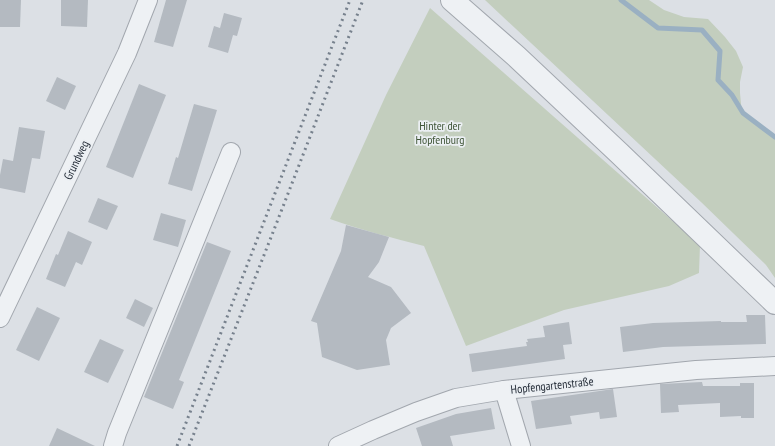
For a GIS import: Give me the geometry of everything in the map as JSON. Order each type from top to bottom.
[{"type":"street","name":"Grundweg","points":[[0,318],[127,53],[148,0]]},
{"type":"street","points":[[452,0],[539,78],[619,153],[775,303]]},
{"type":"street","points":[[113,446],[231,152]]},
{"type":"street","name":"Hopfengartenstraße","points":[[338,446],[416,412],[456,398],[504,390],[696,370],[775,366]]},
{"type":"street","points":[[504,390],[521,446]]},
{"type":"green space","points":[[485,0],[649,0],[664,10],[684,17],[708,19],[736,51],[743,67],[740,82],[742,114],[775,139],[775,278],[766,265],[701,202]]},
{"type":"green space","name":"Hinter der Hopfenburg","points":[[430,8],[700,245],[699,273],[669,286],[564,310],[466,346],[424,246],[330,219],[386,95]]},
{"type":"building","points":[[0,0],[21,0],[20,27],[0,27]]},
{"type":"building","points":[[61,0],[88,0],[87,27],[61,26]]},
{"type":"building","points":[[166,0],[187,0],[173,47],[154,42]]},
{"type":"building","points":[[224,13],[242,18],[237,36],[233,35],[228,53],[208,47],[214,26],[220,28]]},
{"type":"building","points":[[57,77],[76,86],[65,110],[46,101]]},
{"type":"building","points":[[139,84],[166,95],[133,178],[106,167]]},
{"type":"building","points":[[194,104],[217,110],[192,191],[168,184],[176,157],[178,158]]},
{"type":"building","points":[[19,127],[45,131],[40,159],[32,158],[25,193],[0,188],[0,175],[3,159],[13,161]]},
{"type":"building","points":[[98,198],[118,206],[107,230],[88,222]]},
{"type":"building","points":[[161,213],[186,220],[178,247],[153,240]]},
{"type":"building","points":[[346,225],[389,237],[379,262],[368,277],[391,287],[411,313],[391,328],[386,340],[390,365],[357,370],[322,357],[317,323],[311,321],[341,251]]},
{"type":"building","points":[[68,231],[92,242],[82,265],[76,262],[65,287],[46,279],[56,254],[58,255]]},
{"type":"building","points":[[207,242],[231,251],[179,380],[184,382],[173,409],[144,397]]},
{"type":"building","points":[[135,299],[153,308],[144,327],[126,318]]},
{"type":"building","points":[[37,307],[60,318],[39,361],[16,350]]},
{"type":"building","points":[[746,315],[765,315],[766,344],[663,347],[623,352],[620,327],[653,323],[721,321],[747,322]]},
{"type":"building","points":[[569,322],[572,344],[563,345],[565,359],[472,372],[469,354],[527,346],[527,339],[545,337],[543,326]]},
{"type":"building","points":[[100,339],[124,350],[108,383],[84,372]]},
{"type":"building","points":[[702,382],[703,386],[740,386],[740,383],[754,383],[754,418],[741,418],[741,416],[720,417],[720,403],[678,405],[679,412],[661,413],[660,384]]},
{"type":"building","points":[[613,389],[617,417],[600,419],[599,412],[570,416],[572,424],[536,429],[531,401]]},
{"type":"building","points":[[491,408],[495,429],[450,436],[453,446],[422,446],[416,428],[456,414]]},
{"type":"building","points":[[57,428],[95,446],[49,446]]},
{"type":"waterway","points":[[621,0],[658,28],[702,30],[720,51],[718,80],[732,95],[743,113],[775,137]]},
{"type":"railway","points":[[177,446],[350,0]]},
{"type":"railway","points":[[189,446],[363,0]]}]
